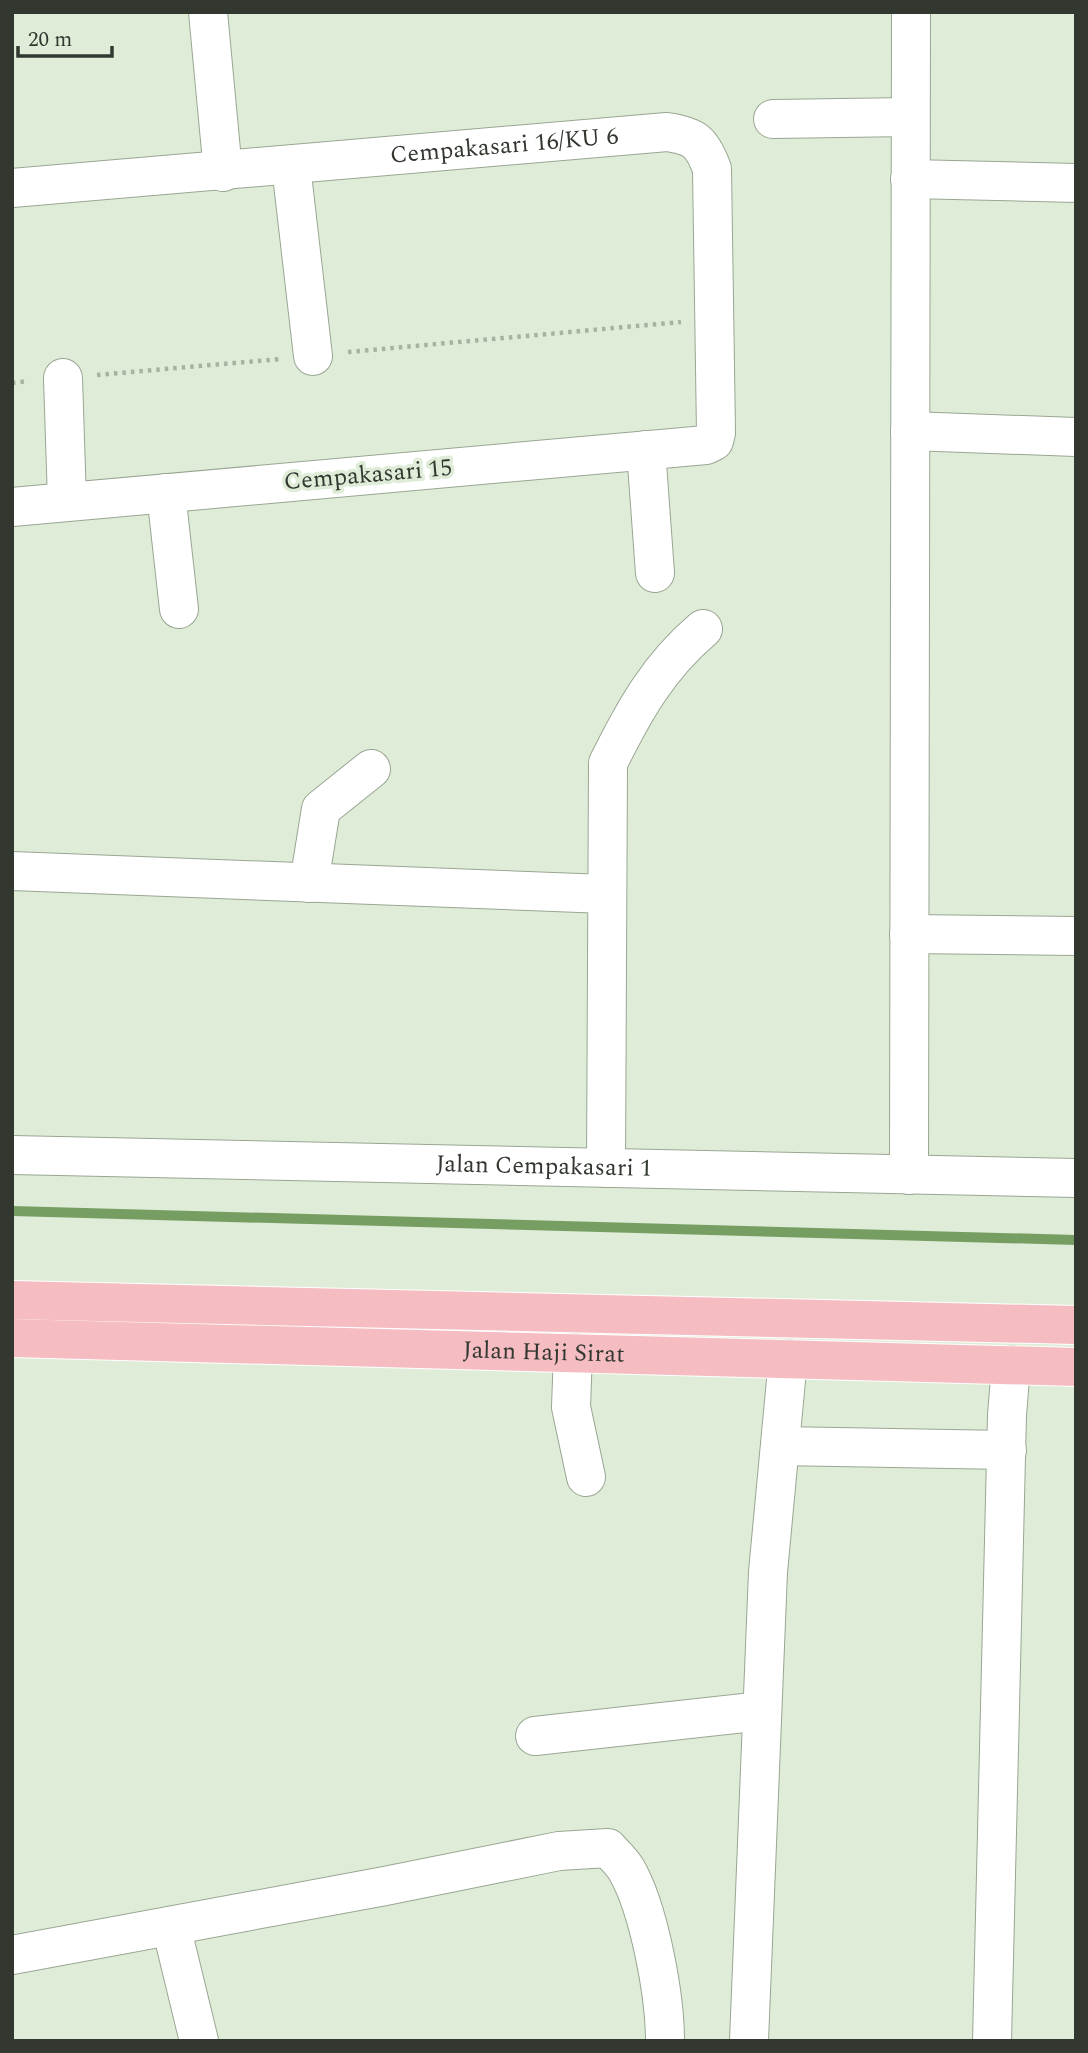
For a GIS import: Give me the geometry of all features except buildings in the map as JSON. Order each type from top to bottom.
[{"type":"main road","name":"Jalan Haji Sirat","points":[[12,1300],[1076,1325]]},
{"type":"main road","name":"Jalan Haji Sirat","points":[[12,1338],[1076,1367]]},
{"type":"street","points":[[208,12],[223,172]]},
{"type":"street","points":[[909,1175],[911,12]]},
{"type":"street","points":[[773,119],[910,117]]},
{"type":"street","name":"Cempakasari 16/KU 6","points":[[12,188],[667,132],[684,134],[695,140],[705,151],[712,169],[716,433]]},
{"type":"street","points":[[291,166],[313,356]]},
{"type":"street","points":[[910,180],[1076,183]]},
{"type":"street","points":[[63,378],[68,501]]},
{"type":"street","points":[[910,431],[1076,437]]},
{"type":"street","name":"Cempakasari 15","points":[[12,507],[706,445],[714,441],[716,433]]},
{"type":"street","points":[[646,450],[655,573]]},
{"type":"street","points":[[166,493],[179,609]]},
{"type":"street","points":[[606,1168],[608,762],[635,708],[679,649],[703,629]]},
{"type":"street","points":[[309,883],[321,809],[371,769]]},
{"type":"street","points":[[12,871],[606,894]]},
{"type":"street","points":[[909,934],[1076,936]]},
{"type":"street","name":"Jalan Cempakasari 1","points":[[12,1155],[1076,1178]]},
{"type":"street","points":[[573,1353],[571,1407],[586,1477]]},
{"type":"street","points":[[749,2041],[768,1572],[788,1359]]},
{"type":"street","points":[[992,2041],[1011,1365]]},
{"type":"street","points":[[780,1446],[1007,1450]]},
{"type":"street","points":[[534,1736],[762,1710]]},
{"type":"street","points":[[12,1955],[385,1886],[559,1850],[608,1848],[625,1868],[645,1912],[665,2018],[665,2041]]},
{"type":"street","points":[[171,1926],[199,2041]]},
{"type":"path","points":[[12,383],[714,318]]},
{"type":"waterway","points":[[12,1211],[1076,1240]]}]
